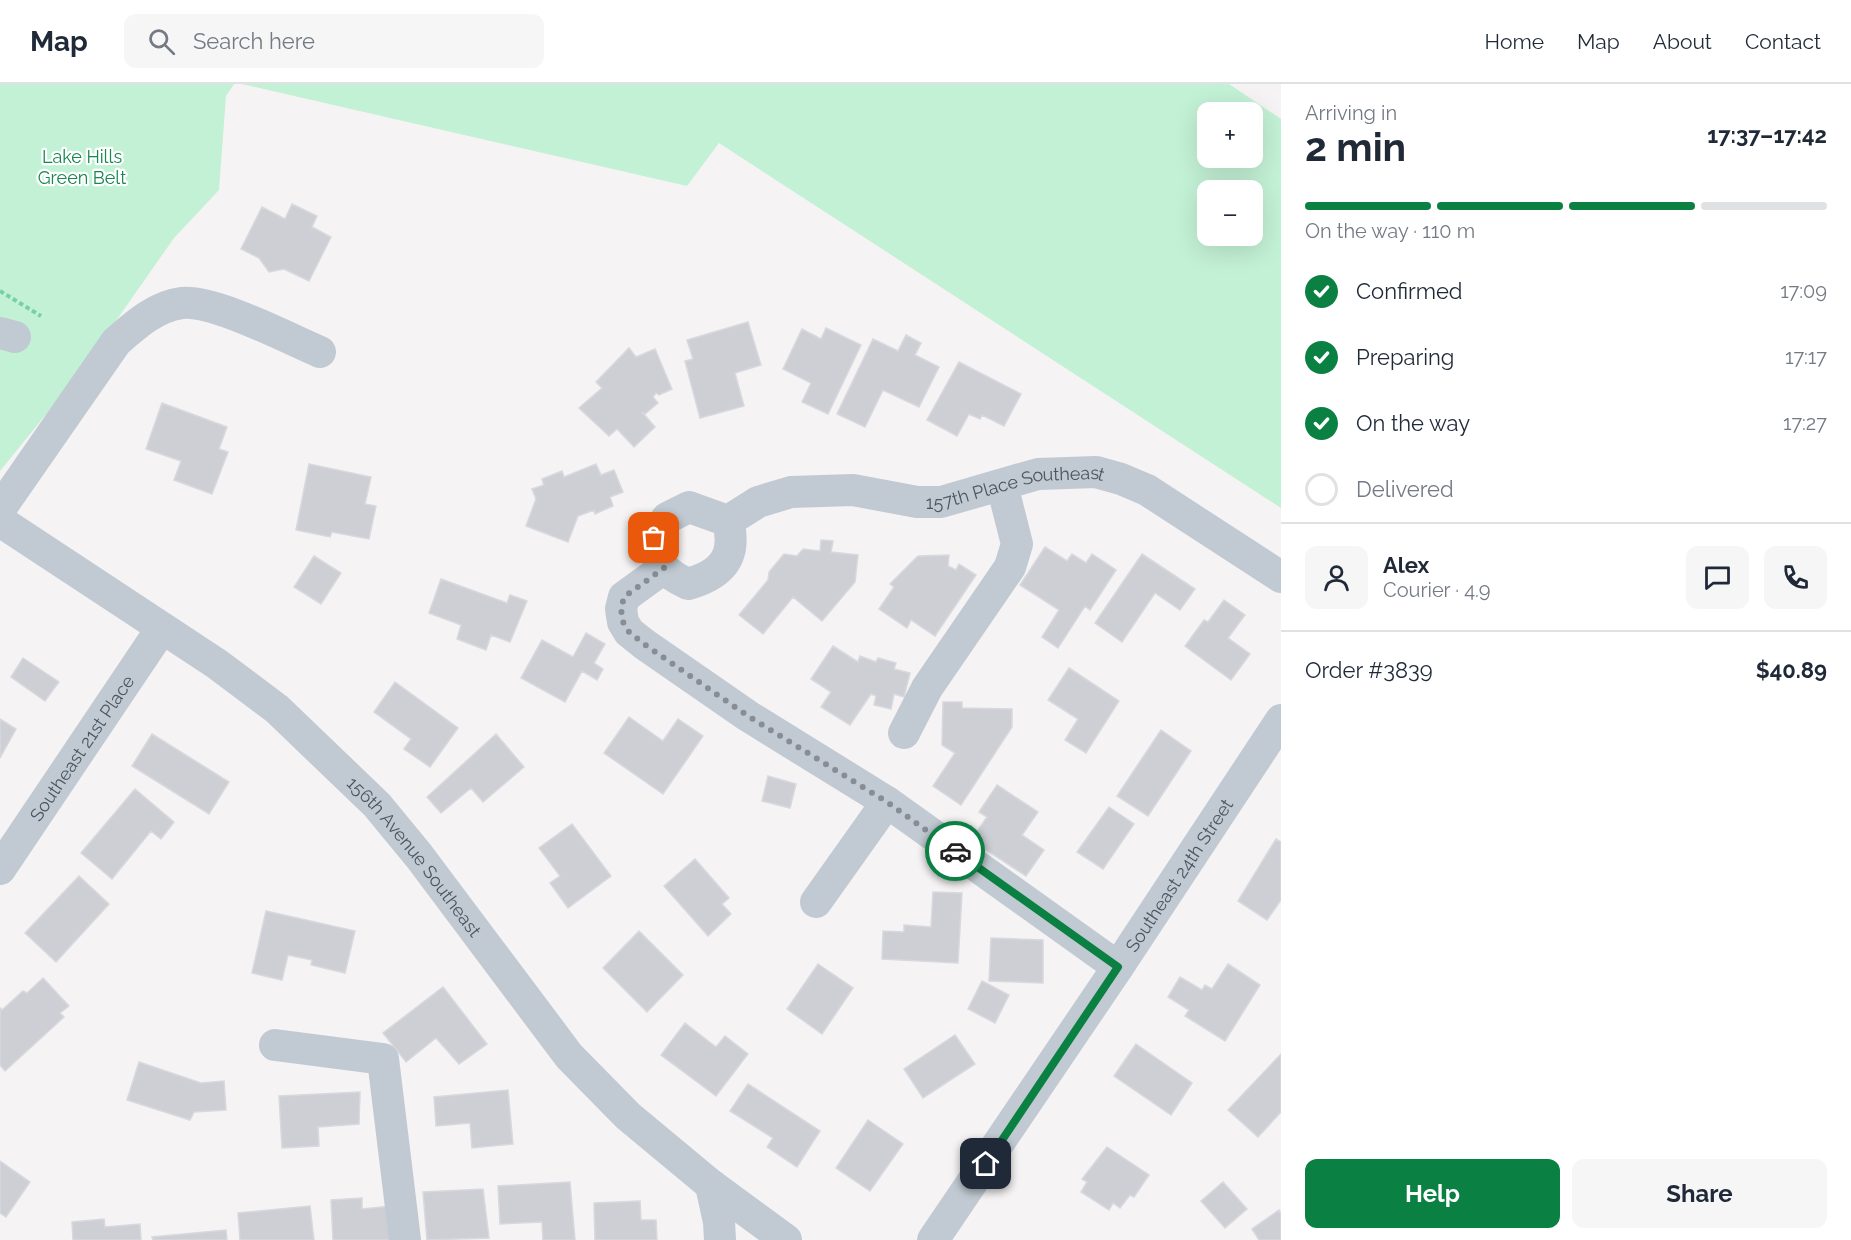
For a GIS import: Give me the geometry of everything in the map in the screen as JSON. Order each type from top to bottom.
[{"type":"street","points":[[0,509],[116,342],[137,324],[160,310],[181,303],[203,304],[320,352]]},
{"type":"street","name":"157th Place Southeast","points":[[728,520],[758,502],[791,492],[853,490],[917,502],[941,502],[1038,474],[1068,471],[1096,472],[1147,490],[1281,577]]},
{"type":"street","points":[[904,732],[927,688],[1010,567],[1017,544],[1002,485]]},
{"type":"street","points":[[689,507],[728,520],[733,542],[724,563],[707,578],[688,584],[669,575],[657,558],[654,538],[667,518],[689,507]]},
{"type":"street","name":"156th Avenue Southeast","points":[[0,521],[162,628],[277,709],[377,805],[419,856],[569,1056],[628,1116],[711,1185],[786,1240]]},
{"type":"street","points":[[664,568],[624,597],[621,609],[629,632],[748,716],[887,802],[1118,967]]},
{"type":"street","name":"Southeast 21st Place","points":[[0,869],[162,628]]},
{"type":"street","name":"Southeast 24th Street","points":[[933,1240],[1118,967],[1281,720]]},
{"type":"street","points":[[816,902],[887,802]]},
{"type":"street","points":[[275,1045],[383,1059],[405,1240]]},
{"type":"street","points":[[711,1185],[719,1222],[720,1240]]},
{"type":"path","points":[[0,291],[41,316]]},
{"type":"green space","name":"Lake Hills Green Belt","points":[[0,84],[234,84],[226,96],[219,190],[174,238],[78,375],[0,471]]},
{"type":"green space","points":[[242,84],[1229,84],[1256,102],[1197,102],[1197,168],[1263,168],[1263,107],[1281,119],[1281,508],[719,143],[687,186]]},
{"type":"building","points":[[292,204],[317,216],[312,227],[331,237],[309,281],[284,269],[269,272],[259,258],[241,249],[262,207],[285,219]]},
{"type":"building","points":[[748,322],[761,365],[735,373],[744,406],[700,418],[685,361],[693,359],[687,340]]},
{"type":"building","points":[[826,328],[861,345],[828,414],[802,402],[811,383],[783,369],[802,329],[821,339]]},
{"type":"building","points":[[906,335],[921,343],[915,355],[939,367],[919,407],[883,390],[865,427],[837,414],[873,339],[898,351]]},
{"type":"building","points":[[629,348],[636,357],[655,349],[672,389],[659,395],[656,393],[653,397],[658,403],[645,414],[642,412],[655,427],[634,447],[617,429],[609,436],[579,408],[602,388],[596,382]]},
{"type":"building","points":[[959,362],[1021,394],[1004,426],[982,415],[980,419],[969,414],[957,436],[927,420]]},
{"type":"building","points":[[162,403],[227,427],[219,449],[228,452],[212,494],[174,480],[181,461],[146,449]]},
{"type":"building","points":[[309,464],[371,477],[365,504],[376,506],[369,539],[332,532],[330,537],[296,530]]},
{"type":"building","points":[[596,464],[601,475],[614,470],[623,492],[610,497],[613,506],[595,514],[594,510],[578,516],[568,542],[526,526],[536,499],[532,489],[544,485],[542,479],[562,471],[564,477]]},
{"type":"building","points":[[821,540],[833,541],[831,552],[858,555],[855,582],[822,621],[793,597],[763,634],[739,615],[768,580],[769,572],[784,554],[797,556],[803,549],[820,551]]},
{"type":"building","points":[[1045,547],[1067,561],[1072,554],[1086,563],[1092,554],[1116,570],[1090,610],[1085,606],[1058,648],[1042,637],[1059,610],[1020,585]]},
{"type":"building","points":[[1142,554],[1195,589],[1180,610],[1155,593],[1122,642],[1095,623]]},
{"type":"building","points":[[949,555],[948,566],[956,570],[959,564],[976,575],[935,636],[911,620],[907,628],[879,609],[894,587],[890,584],[918,556]]},
{"type":"building","points":[[314,556],[341,573],[321,604],[294,587]]},
{"type":"building","points":[[441,579],[507,603],[510,595],[527,601],[510,642],[491,635],[486,650],[457,639],[461,625],[429,613]]},
{"type":"building","points":[[1224,600],[1245,615],[1228,638],[1250,654],[1231,680],[1185,646],[1204,620],[1208,622]]},
{"type":"building","points":[[586,633],[605,644],[594,663],[603,669],[597,680],[582,671],[565,702],[521,678],[542,640],[573,657]]},
{"type":"building","points":[[833,646],[858,662],[860,656],[876,662],[878,658],[896,663],[894,669],[910,673],[904,697],[894,694],[891,709],[874,705],[876,696],[871,694],[850,725],[821,707],[831,692],[811,679]]},
{"type":"building","points":[[23,658],[59,682],[45,701],[11,677]]},
{"type":"building","points":[[1069,668],[1119,701],[1086,753],[1065,740],[1078,719],[1048,700]]},
{"type":"building","points":[[395,682],[458,728],[430,767],[404,749],[411,739],[374,712]]},
{"type":"building","points":[[943,702],[962,702],[962,708],[1012,709],[1012,727],[961,805],[933,786],[955,753],[942,745]]},
{"type":"building","points":[[629,717],[663,741],[678,719],[703,736],[663,794],[604,753]]},
{"type":"building","points":[[0,719],[16,729],[0,758]]},
{"type":"building","points":[[1161,730],[1191,751],[1148,816],[1117,796]]},
{"type":"building","points":[[152,734],[229,782],[209,814],[132,766]]},
{"type":"building","points":[[496,734],[524,767],[483,802],[471,788],[441,813],[427,797]]},
{"type":"building","points":[[768,776],[796,784],[790,808],[762,801]]},
{"type":"building","points":[[997,785],[1038,812],[1022,835],[1044,850],[1026,876],[971,840],[987,817],[979,812]]},
{"type":"building","points":[[135,789],[174,822],[161,839],[151,831],[112,879],[81,853]]},
{"type":"building","points":[[1109,807],[1134,824],[1103,869],[1077,852]]},
{"type":"building","points":[[572,824],[611,876],[568,908],[550,883],[560,876],[539,848]]},
{"type":"building","points":[[1276,839],[1281,842],[1281,900],[1267,920],[1238,901]]},
{"type":"building","points":[[695,859],[729,898],[722,904],[731,914],[708,936],[664,886]]},
{"type":"building","points":[[79,876],[109,904],[56,962],[25,933]]},
{"type":"building","points":[[933,892],[962,893],[958,963],[882,959],[883,931],[904,932],[904,925],[931,927]]},
{"type":"building","points":[[266,911],[355,931],[345,973],[311,965],[312,960],[288,955],[282,980],[252,973]]},
{"type":"building","points":[[639,931],[683,975],[647,1012],[603,968]]},
{"type":"building","points":[[991,938],[1043,940],[1043,983],[989,981]]},
{"type":"building","points":[[818,964],[853,988],[822,1034],[787,1009]]},
{"type":"building","points":[[1228,964],[1260,985],[1225,1041],[1185,1016],[1189,1010],[1168,997],[1180,977],[1202,990],[1205,985],[1212,989]]},
{"type":"building","points":[[43,978],[69,1006],[60,1013],[64,1017],[5,1071],[0,1065],[0,1008],[2,1010],[23,991],[27,993]]},
{"type":"building","points":[[982,981],[1009,995],[995,1023],[968,1009]]},
{"type":"building","points":[[443,987],[487,1044],[459,1064],[436,1038],[406,1062],[383,1033]]},
{"type":"building","points":[[685,1023],[716,1047],[725,1036],[748,1054],[716,1096],[661,1055]]},
{"type":"building","points":[[955,1035],[975,1064],[923,1098],[904,1069]]},
{"type":"building","points":[[1136,1044],[1192,1083],[1171,1115],[1114,1076]]},
{"type":"building","points":[[1281,1054],[1281,1112],[1258,1137],[1228,1110]]},
{"type":"building","points":[[139,1062],[201,1083],[224,1081],[226,1110],[194,1112],[190,1120],[127,1100]]},
{"type":"building","points":[[748,1084],[820,1131],[797,1167],[767,1147],[773,1138],[730,1111]]},
{"type":"building","points":[[508,1090],[513,1144],[472,1148],[470,1123],[436,1126],[434,1097]]},
{"type":"building","points":[[360,1092],[359,1124],[318,1127],[319,1146],[282,1148],[279,1096]]},
{"type":"building","points":[[868,1120],[903,1144],[870,1191],[836,1168]]},
{"type":"building","points":[[1107,1147],[1149,1175],[1134,1197],[1130,1195],[1120,1208],[1113,1203],[1109,1210],[1081,1192],[1087,1182],[1082,1179]]},
{"type":"building","points":[[0,1161],[30,1182],[6,1217],[0,1213]]},
{"type":"building","points":[[570,1182],[575,1240],[543,1240],[542,1222],[500,1224],[498,1186]]},
{"type":"building","points":[[1223,1182],[1247,1209],[1225,1228],[1201,1201]]},
{"type":"building","points":[[483,1189],[489,1238],[427,1240],[423,1192]]},
{"type":"building","points":[[362,1198],[362,1209],[391,1206],[395,1240],[333,1240],[331,1200]]},
{"type":"building","points":[[640,1201],[641,1220],[656,1220],[657,1240],[595,1240],[594,1203]]},
{"type":"building","points":[[310,1206],[314,1240],[240,1240],[238,1213]]},
{"type":"building","points":[[1279,1210],[1281,1240],[1259,1240],[1252,1229]]},
{"type":"building","points":[[104,1219],[105,1227],[140,1224],[141,1240],[73,1240],[72,1222]]},
{"type":"building","points":[[226,1230],[227,1240],[153,1240],[152,1237]]},
{"type":"way so far","points":[[654,538],[657,558],[664,568],[636,586],[624,597],[621,609],[623,622],[629,632],[748,716],[887,802],[955,851]]},
{"type":"route","points":[[955,851],[1118,967],[986,1164]]}]
